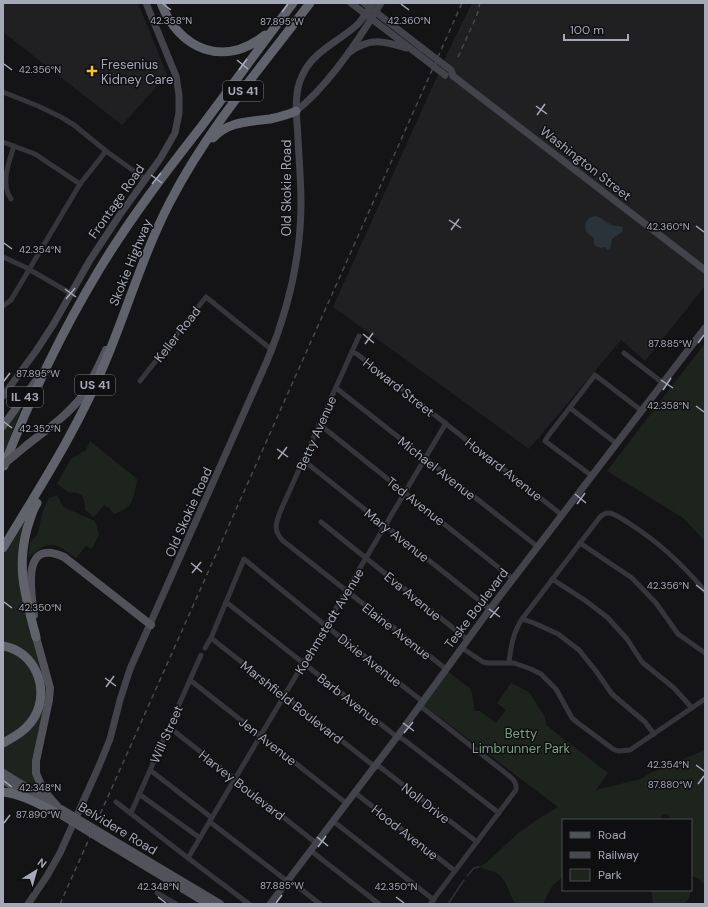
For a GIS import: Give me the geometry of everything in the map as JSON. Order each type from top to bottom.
[{"type":"highway","points":[[161,3],[171,24],[183,37],[196,46],[218,51],[235,50],[246,47],[263,36],[282,18]]},
{"type":"highway","name":"Skokie Highway","points":[[3,467],[46,366],[99,269],[156,185],[293,3]]},
{"type":"highway","name":"Skokie Highway","points":[[3,548],[81,417],[106,360],[153,237],[180,183],[215,129],[310,3]]},
{"type":"highway","points":[[180,183],[189,174],[213,137],[226,128],[242,122],[278,117],[296,111]]},
{"type":"highway","points":[[36,637],[23,587],[21,563],[24,541],[33,510],[67,449],[81,417]]},
{"type":"highway","points":[[3,646],[19,653],[31,663],[36,671],[42,687],[40,705],[31,723],[23,732],[3,743]]},
{"type":"highway","points":[[3,792],[12,793],[57,810]]},
{"type":"main road","points":[[3,467],[27,445],[62,417],[83,395],[92,380],[125,308]]},
{"type":"main road","name":"IL 43","points":[[3,426],[46,366]]},
{"type":"main road","points":[[57,810],[43,790],[36,773],[36,761],[49,700],[50,688],[36,637],[30,573],[33,563],[40,555],[47,553],[56,553],[64,557],[150,625]]},
{"type":"main road","name":"Belvidere Road","points":[[3,773],[57,810]]},
{"type":"main road","name":"Belvidere Road","points":[[3,780],[220,904]]},
{"type":"main road","name":"Belvidere Road","points":[[105,838],[208,904]]},
{"type":"street","name":"Frontage Road","points":[[3,396],[45,338],[70,293],[119,216],[163,154],[175,133],[178,119],[179,101],[176,76],[147,10],[146,3]]},
{"type":"street","name":"Washington Street","points":[[351,3],[370,10],[422,48],[451,70],[449,75]]},
{"type":"street","points":[[296,111],[317,93],[346,56],[370,10],[381,3]]},
{"type":"street","name":"Washington Street","points":[[370,10],[416,53],[449,75],[705,270]]},
{"type":"street","name":"Old Skokie Road","points":[[28,904],[47,876],[60,853],[99,766],[110,739],[130,668],[272,350],[288,302],[299,233],[301,202],[296,111],[296,94],[298,85],[307,66],[317,54],[358,24],[370,10]]},
{"type":"street","points":[[346,56],[361,46],[377,41],[391,43],[416,53]]},
{"type":"street","points":[[3,92],[38,106],[61,118],[145,179]]},
{"type":"street","points":[[3,142],[35,154],[80,184]]},
{"type":"street","points":[[11,198],[6,190],[6,180],[9,162],[14,146]]},
{"type":"street","points":[[3,306],[10,300],[80,184],[106,151]]},
{"type":"street","points":[[3,257],[29,269],[70,293]]},
{"type":"street","name":"Keller Road","points":[[140,381],[206,297],[272,350]]},
{"type":"street","name":"Teske Boulevard","points":[[270,904],[397,737],[513,578],[705,328]]},
{"type":"street","name":"Betty Avenue","points":[[276,530],[280,512],[359,336]]},
{"type":"street","name":"Howard Street","points":[[352,352],[357,354],[446,423]]},
{"type":"street","points":[[624,353],[663,383]]},
{"type":"street","points":[[592,476],[545,441],[595,375],[642,411]]},
{"type":"street","name":"Michael Avenue","points":[[336,388],[538,547]]},
{"type":"street","points":[[570,408],[617,444]]},
{"type":"street","name":"Koehmstedt Avenue","points":[[188,858],[446,423]]},
{"type":"street","name":"Howard Avenue","points":[[446,423],[562,515]]},
{"type":"street","name":"Ted Avenue","points":[[319,424],[513,578]]},
{"type":"street","name":"Mary Avenue","points":[[303,460],[490,609]]},
{"type":"street","points":[[509,662],[513,638],[522,619],[600,517],[608,513],[628,522],[655,541],[676,559],[705,591]]},
{"type":"street","name":"Eva Avenue","points":[[321,522],[468,640]]},
{"type":"street","name":"Elaine Avenue","points":[[276,530],[277,534],[282,540],[446,669]]},
{"type":"street","points":[[580,543],[632,578],[656,603],[678,634],[705,653]]},
{"type":"street","name":"Dixie Avenue","points":[[226,602],[244,559],[514,780],[517,786],[516,790],[499,813]]},
{"type":"street","points":[[552,579],[586,601],[608,618],[627,639],[642,662],[674,688],[692,708]]},
{"type":"street","points":[[205,648],[226,602]]},
{"type":"street","name":"Barb Avenue","points":[[226,602],[397,737],[403,739],[499,813]]},
{"type":"street","points":[[522,619],[558,634],[579,650],[612,694],[645,722],[654,734]]},
{"type":"street","name":"Marshfield Boulevard","points":[[210,638],[374,766]]},
{"type":"street","points":[[462,648],[483,662],[509,662],[523,665],[541,674],[556,689],[572,718],[612,749],[618,751],[630,750],[705,699]]},
{"type":"street","name":"Will Street","points":[[131,813],[201,655]]},
{"type":"street","name":"Jen Avenue","points":[[190,680],[346,803]]},
{"type":"street","name":"Harvey Boulevard","points":[[169,727],[316,843]]},
{"type":"street","name":"Noll Drive","points":[[374,766],[380,767],[477,842]]},
{"type":"street","points":[[150,770],[287,881],[293,883],[320,904]]},
{"type":"street","name":"Hood Avenue","points":[[354,792],[455,871]]},
{"type":"street","points":[[139,794],[200,838]]},
{"type":"street","points":[[116,802],[249,904]]},
{"type":"street","points":[[332,821],[432,902],[499,813]]},
{"type":"street","points":[[310,850],[379,904]]},
{"type":"street","points":[[157,893],[176,904]]},
{"type":"shaded area","points":[[4,3],[138,3],[167,75],[122,125],[3,32]]},
{"type":"shaded area","points":[[472,3],[705,3],[705,286],[645,361],[621,340],[529,449],[333,307],[449,50]]},
{"type":"shaded area","points":[[595,216],[612,225],[623,227],[622,232],[612,239],[610,249],[607,250],[606,247],[601,248],[595,246],[594,238],[587,233],[585,224],[589,218]]},
{"type":"green space","points":[[705,343],[705,541],[683,518],[607,471]]},
{"type":"green space","points":[[21,409],[3,457],[3,430]]},
{"type":"green space","points":[[90,441],[137,479],[132,501],[126,509],[121,512],[114,514],[104,505],[94,517],[85,510],[84,499],[80,494],[70,493],[57,484],[71,459],[86,450]]},
{"type":"green space","points":[[41,490],[20,543],[47,692],[35,750],[38,790],[3,771],[3,744],[36,718],[39,673],[3,643],[3,553]]},
{"type":"green space","points":[[57,495],[63,507],[95,521],[99,534],[92,549],[86,546],[76,558],[57,546],[47,545],[28,558],[30,543],[38,533],[43,510],[49,498]]},
{"type":"green space","points":[[3,647],[14,651],[35,673],[37,703],[26,724],[3,739]]},
{"type":"green space","name":"Betty Limbrunner Park","points":[[447,671],[471,689],[475,711],[480,711],[496,723],[506,710],[497,703],[511,683],[529,692],[545,717],[546,725],[608,773],[596,790],[641,779],[650,773],[705,750],[705,886],[699,879],[692,876],[692,819],[669,819],[670,817],[666,814],[662,815],[660,819],[562,819],[562,878],[552,886],[543,904],[515,904],[502,878],[495,872],[479,867],[486,863],[517,834],[558,807],[422,704]]},
{"type":"green space","points":[[651,891],[691,891],[688,899],[683,904],[653,904]]},
{"type":"waterway","points":[[467,876],[474,868],[479,867]]},
{"type":"waterway","points":[[448,904],[464,880]]},
{"type":"railway","points":[[60,904],[462,3]]},
{"type":"railway","points":[[458,57],[477,15],[480,3]]},
{"type":"place","name":"Fresenius Kidney Care","points":[[92,71]]}]
